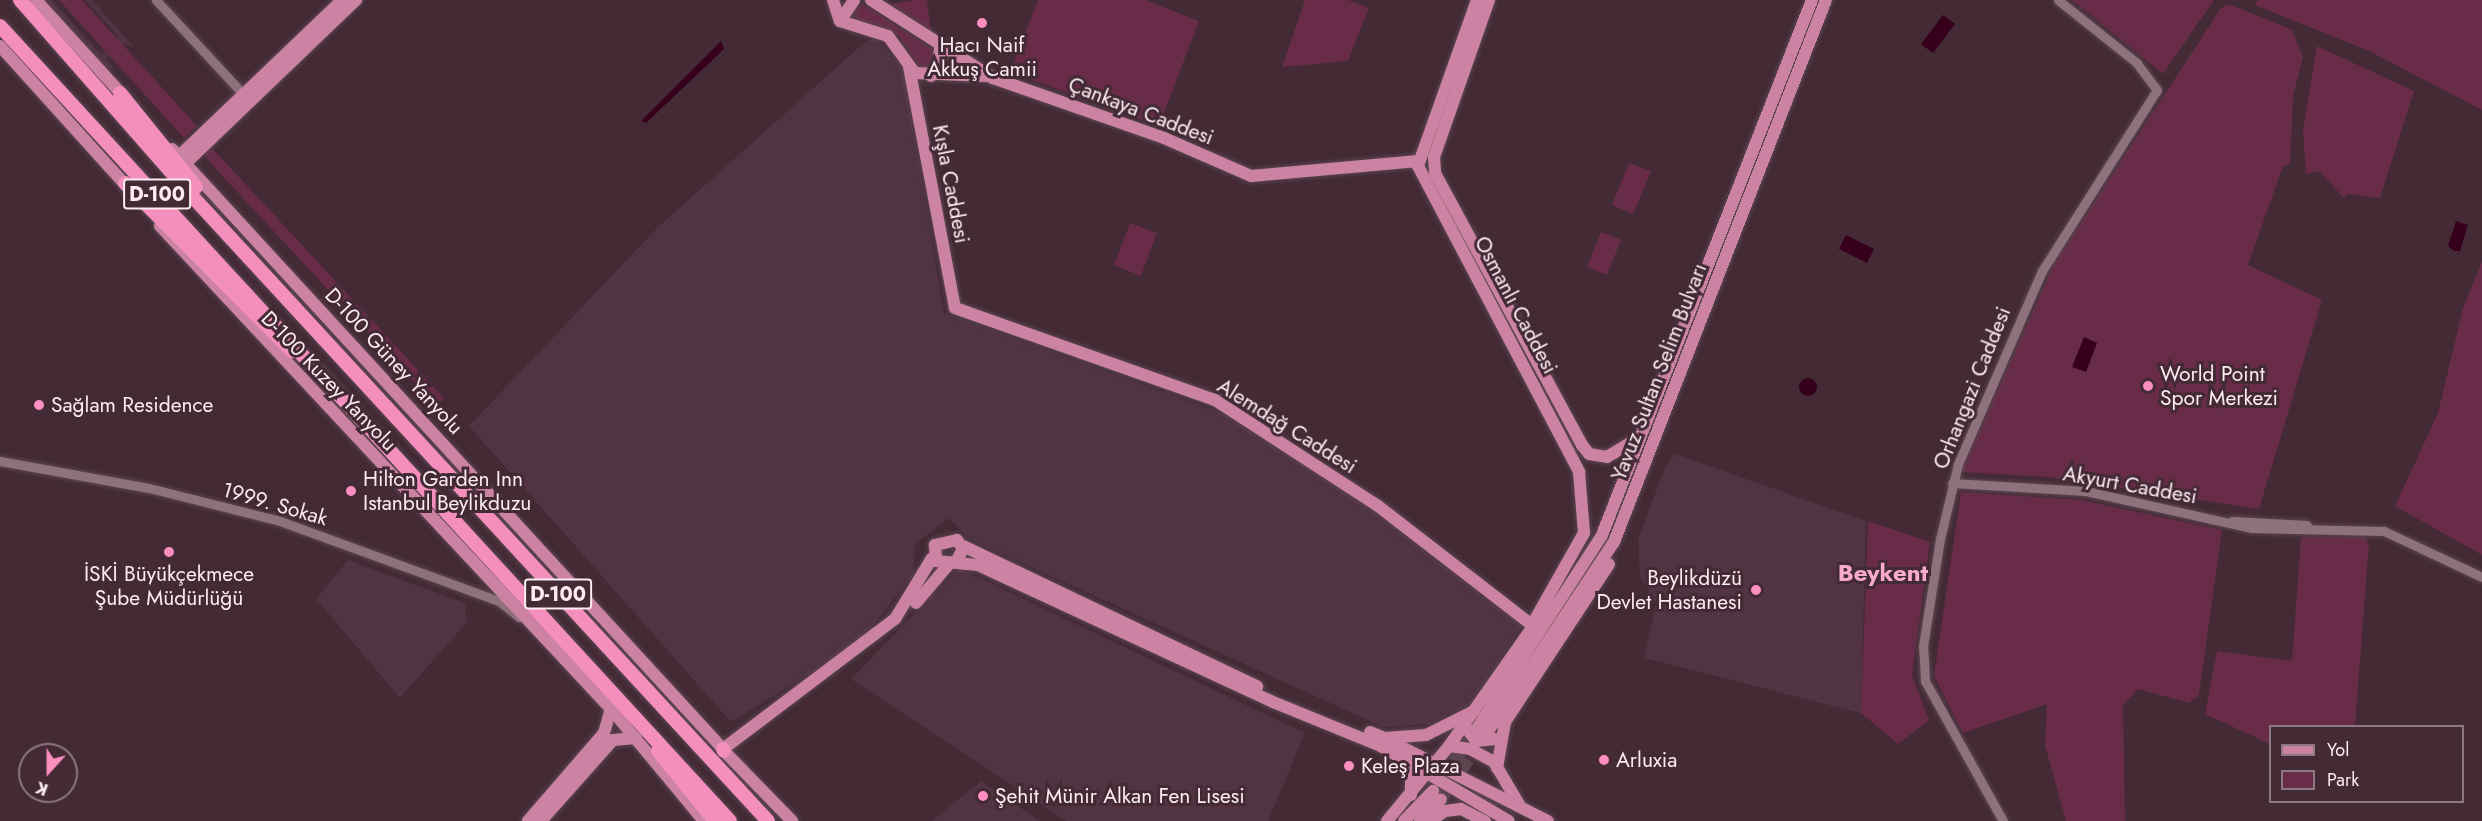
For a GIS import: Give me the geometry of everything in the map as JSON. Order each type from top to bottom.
[{"type":"highway","name":"D-100","points":[[20,0],[249,259],[768,821]]},
{"type":"highway","name":"D-100","points":[[0,26],[607,682],[730,821]]},
{"type":"highway","points":[[120,93],[249,259]]},
{"type":"highway","points":[[125,183],[279,342],[312,363]]},
{"type":"highway","points":[[607,682],[715,821]]},
{"type":"main road","name":"D-100 Güney Yanyolu","points":[[36,0],[792,821]]},
{"type":"main road","points":[[268,78],[342,0]]},
{"type":"main road","points":[[182,160],[246,98],[356,0]]},
{"type":"main road","points":[[833,0],[840,21]]},
{"type":"main road","points":[[840,21],[854,0]]},
{"type":"main road","name":"Çankaya Caddesi","points":[[872,0],[940,47],[993,78],[1164,138],[1251,176],[1420,163],[1434,164]]},
{"type":"main road","points":[[1420,163],[1477,0]]},
{"type":"main road","points":[[1434,164],[1489,0]]},
{"type":"main road","name":"Yavuz Sultan Selim Bulvarı","points":[[1812,0],[1591,557],[1481,733],[1611,548],[1826,0]]},
{"type":"main road","points":[[840,21],[888,36],[904,52],[909,67],[931,76],[993,78]]},
{"type":"main road","name":"D-100 Kuzey Yanyolu","points":[[0,46],[125,183],[238,315],[526,622],[611,709],[704,821]]},
{"type":"main road","points":[[931,76],[938,71],[940,47]]},
{"type":"main road","name":"Kışla Caddesi","points":[[909,67],[955,308]]},
{"type":"main road","name":"Osmanlı Caddesi","points":[[1420,163],[1574,461],[1582,486],[1584,533],[1591,557]]},
{"type":"main road","name":"Osmanlı Caddesi","points":[[1434,164],[1582,445],[1597,457],[1617,454],[1643,426]]},
{"type":"main road","name":"Alemdağ Caddesi","points":[[955,308],[1215,400],[1378,506],[1532,625]]},
{"type":"main road","points":[[1532,625],[1584,533]]},
{"type":"main road","points":[[726,747],[895,619],[932,558],[938,541],[952,538],[963,546],[1276,699]]},
{"type":"main road","points":[[726,747],[851,664],[899,622],[953,562],[963,546]]},
{"type":"main road","points":[[1497,768],[1499,736],[1599,582],[1611,548]]},
{"type":"main road","points":[[1387,821],[1411,796],[1449,746],[1532,625],[1577,566],[1591,557]]},
{"type":"main road","points":[[932,558],[978,565],[1318,717],[1401,757],[1433,766],[1509,821]]},
{"type":"main road","points":[[528,821],[604,733],[611,709]]},
{"type":"main road","points":[[1384,738],[1426,735],[1474,711]]},
{"type":"main road","points":[[1318,717],[1384,738],[1433,766],[1548,821]]},
{"type":"main road","points":[[1464,725],[1476,741],[1499,736]]},
{"type":"main road","points":[[541,821],[613,740],[636,738]]},
{"type":"main road","points":[[1449,746],[1483,754],[1497,768],[1513,799],[1528,813]]},
{"type":"main road","points":[[1401,757],[1411,771],[1411,796]]},
{"type":"main road","points":[[1404,821],[1437,795],[1420,821]]},
{"type":"main road","points":[[1431,821],[1445,811],[1461,809],[1485,821]]},
{"type":"street","points":[[156,0],[246,98]]},
{"type":"street","name":"Orhangazi Caddesi","points":[[2003,821],[1944,724],[1922,667],[1952,483],[2042,271],[2157,90],[2137,63],[2058,0]]},
{"type":"street","name":"1999. Sokak","points":[[0,461],[149,488],[347,544],[499,601],[526,622]]},
{"type":"street","name":"Akyurt Caddesi","points":[[1952,483],[2086,491],[2281,531],[2384,531],[2482,577]]},
{"type":"street","name":"Akyurt Caddesi","points":[[2229,522],[2386,525],[2482,570]]},
{"type":"shaded area","points":[[45,0],[52,0],[101,54],[119,37],[85,0],[92,0],[135,48],[124,43],[106,59],[113,67],[109,71]]},
{"type":"shaded area","points":[[1943,15],[1955,24],[1933,53],[1921,44]]},
{"type":"shaded area","points":[[876,38],[903,68],[944,313],[1224,414],[1360,501],[1522,626],[1470,705],[1430,724],[1383,727],[969,539],[949,518],[915,544],[914,574],[858,644],[731,722],[469,426],[658,227],[866,41]]},
{"type":"shaded area","points":[[721,41],[724,49],[646,123],[641,121]]},
{"type":"shaded area","points":[[2456,221],[2468,225],[2460,251],[2454,251],[2448,246]]},
{"type":"shaded area","points":[[1846,235],[1874,249],[1867,263],[1839,249]]},
{"type":"shaded area","points":[[2084,337],[2097,343],[2086,372],[2072,367]]},
{"type":"shaded area","points":[[1808,378],[1814,381],[1817,387],[1814,393],[1808,396],[1802,393],[1799,387],[1802,381]]},
{"type":"shaded area","name":"Beylikdüzü Devlet Hastanesi","points":[[1675,454],[1866,521],[1861,713],[1644,658],[1656,604],[1640,576],[1638,539],[1666,465]]},
{"type":"shaded area","points":[[348,560],[465,603],[467,622],[400,698],[316,599]]},
{"type":"shaded area","points":[[959,568],[1305,733],[1268,821],[1066,821],[851,679]]},
{"type":"shaded area","name":"Şehit Münir Alkan Fen Lisesi","points":[[981,781],[1040,821],[932,821]]},
{"type":"green space","points":[[59,0],[82,0],[197,126],[184,138]]},
{"type":"green space","points":[[916,0],[927,0],[931,32],[891,4]]},
{"type":"green space","points":[[1038,0],[1145,0],[1199,21],[1159,126],[1010,72]]},
{"type":"green space","points":[[1305,0],[1348,0],[1369,8],[1348,61],[1282,67]]},
{"type":"green space","points":[[2072,0],[2214,0],[2163,74]]},
{"type":"green space","points":[[2258,0],[2482,0],[2482,110],[2369,51],[2255,5]]},
{"type":"green space","points":[[863,4],[935,51],[932,68],[920,67],[899,36],[855,20],[854,11]]},
{"type":"green space","name":"World Point Spor Merkezi","points":[[2229,4],[2292,30],[2303,57],[2293,96],[2290,164],[2283,166],[2248,265],[2322,300],[2259,509],[2047,477],[1961,472],[2054,264],[2221,8]]},
{"type":"green space","points":[[2317,46],[2414,91],[2380,198],[2347,194],[2344,198],[2319,171],[2306,174],[2303,131]]},
{"type":"green space","points":[[212,148],[444,398],[436,406],[204,156]]},
{"type":"green space","points":[[1629,163],[1651,171],[1633,214],[1612,205]]},
{"type":"green space","points":[[1130,223],[1157,233],[1141,276],[1114,265]]},
{"type":"green space","points":[[1601,232],[1621,240],[1607,275],[1587,267]]},
{"type":"green space","points":[[2482,262],[2482,555],[2395,506],[2438,413],[2463,308]]},
{"type":"green space","points":[[1479,271],[1577,448],[1576,456],[1576,450]]},
{"type":"green space","points":[[1961,492],[2081,500],[2222,530],[2199,695],[2189,703],[2138,689],[2123,705],[2125,821],[2066,821],[2045,745],[2047,704],[1963,733],[1934,676]]},
{"type":"green space","points":[[1868,521],[1930,542],[1912,675],[1929,720],[1898,744],[1861,713]]},
{"type":"green space","points":[[2301,537],[2365,537],[2369,543],[2355,725],[2269,725],[2269,744],[2205,714],[2217,651],[2292,661]]},
{"type":"tunnel","points":[[1433,791],[1476,730]]},
{"type":"tunnel","points":[[1441,799],[1480,744]]},
{"type":"place","name":"Hacı Naif Akkuş Camii","points":[[982,23]]},
{"type":"place","name":"World Point Spor Merkezi","points":[[2148,386]]},
{"type":"place","name":"Sağlam Residence","points":[[39,405]]},
{"type":"place","name":"Hilton Garden Inn Istanbul Beylikduzu","points":[[351,491]]},
{"type":"place","name":"İSKİ Büyükçekmece Şube Müdürlüğü","points":[[169,552]]},
{"type":"place","name":"Beylikdüzü Devlet Hastanesi","points":[[1756,590]]},
{"type":"place","name":"Arluxia","points":[[1604,760]]},
{"type":"place","name":"Keleş Plaza","points":[[1349,766]]},
{"type":"place","name":"Şehit Münir Alkan Fen Lisesi","points":[[983,796]]},
{"type":"district","name":"Beykent","points":[[1883,573]]}]
